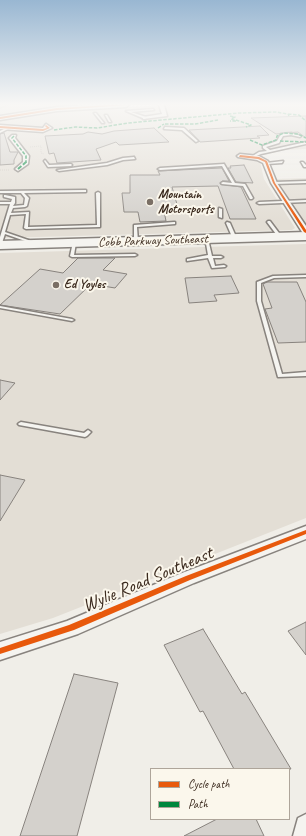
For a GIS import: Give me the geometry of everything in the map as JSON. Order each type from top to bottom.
[{"type":"main road","name":"Cobb Parkway Southeast","points":[[0,244],[136,242],[306,236]]},
{"type":"street","points":[[17,144],[25,153],[26,163],[18,169]]},
{"type":"street","points":[[240,156],[263,159],[267,163],[274,183],[306,232]]},
{"type":"street","name":"Wylie Road Southeast","points":[[0,651],[71,628],[188,578],[306,532]]},
{"type":"street","points":[[305,836],[306,826]]},
{"type":"lane","points":[[269,151],[264,147],[272,144]]},
{"type":"lane","points":[[252,157],[295,144]]},
{"type":"lane","points":[[59,170],[134,158]]},
{"type":"lane","points":[[44,160],[48,166],[112,162]]},
{"type":"lane","points":[[267,163],[282,162]]},
{"type":"lane","points":[[160,168],[224,165],[234,184]]},
{"type":"lane","points":[[274,183],[306,182]]},
{"type":"lane","points":[[223,183],[244,185],[251,198]]},
{"type":"lane","points":[[0,192],[22,193],[85,191]]},
{"type":"lane","points":[[0,203],[25,206],[27,198],[22,193]]},
{"type":"lane","points":[[10,214],[28,213],[26,228],[99,226],[98,193]]},
{"type":"lane","points":[[0,244],[14,198],[5,196]]},
{"type":"lane","points":[[259,202],[306,201]]},
{"type":"lane","points":[[220,209],[221,217]]},
{"type":"lane","points":[[0,222],[8,221]]},
{"type":"lane","points":[[269,222],[280,237]]},
{"type":"lane","points":[[136,242],[135,226],[174,223]]},
{"type":"lane","points":[[228,223],[235,239]]},
{"type":"lane","points":[[4,233],[42,244]]},
{"type":"lane","points":[[206,240],[213,267],[224,266]]},
{"type":"lane","points":[[74,243],[72,256],[135,255]]},
{"type":"lane","points":[[188,260],[221,257]]},
{"type":"lane","points":[[306,276],[273,277],[259,282],[259,301],[280,376],[306,374]]},
{"type":"lane","points":[[0,307],[72,320]]},
{"type":"lane","points":[[21,424],[85,435],[88,432]]},
{"type":"path","points":[[20,148],[41,146],[41,153],[44,153],[44,160]]},
{"type":"shaded area","points":[[0,144],[306,144],[306,149],[285,150],[249,158],[260,162],[264,179],[295,228],[292,230],[0,238]]},
{"type":"shaded area","points":[[306,178],[306,224],[274,179]]},
{"type":"shaded area","points":[[306,244],[306,518],[53,618],[0,634],[0,253]]},
{"type":"building","points":[[0,144],[7,144],[10,152],[18,152],[14,160],[14,164],[0,165]]},
{"type":"building","points":[[47,144],[110,144],[96,149],[101,160],[57,163],[54,153],[49,154]]},
{"type":"building","points":[[244,165],[253,183],[236,182],[228,168],[231,168],[230,166]]},
{"type":"building","points":[[222,168],[229,181],[222,181],[220,184],[241,187],[256,219],[230,219],[218,186],[172,187],[179,211],[164,211],[166,221],[140,222],[138,212],[124,212],[122,193],[130,193],[130,175],[160,175],[158,171]]},
{"type":"building","name":"Ed Yoyles","points":[[78,258],[115,258],[103,270],[127,274],[115,288],[91,284],[60,314],[0,305],[40,269],[63,273]]},
{"type":"building","points":[[231,276],[239,293],[214,295],[217,301],[189,303],[185,278]]},
{"type":"building","points":[[267,282],[297,282],[306,302],[306,342],[278,343],[265,309],[272,308],[263,284]]},
{"type":"building","points":[[0,380],[15,383],[0,400]]},
{"type":"building","points":[[0,475],[25,480],[0,521]]},
{"type":"building","points":[[306,622],[306,655],[288,631]]},
{"type":"building","points":[[203,629],[242,694],[245,692],[291,769],[233,768],[203,711],[200,712],[164,645]]},
{"type":"building","points":[[74,674],[118,683],[77,836],[20,836]]},
{"type":"building","points":[[215,820],[256,820],[264,836],[184,836]]},
{"type":"marked path","points":[[17,144],[26,156],[26,163],[18,169]]},
{"type":"marked path","points":[[256,144],[265,144]]},
{"type":"cycle path","points":[[240,156],[259,158],[266,162],[274,183],[306,232]]},
{"type":"cycle path","points":[[0,651],[71,628],[188,578],[306,532]]},
{"type":"place","name":"Mountain Motorsports","points":[[150,202]]},
{"type":"place","name":"Ed Yoyles","points":[[56,285]]}]
